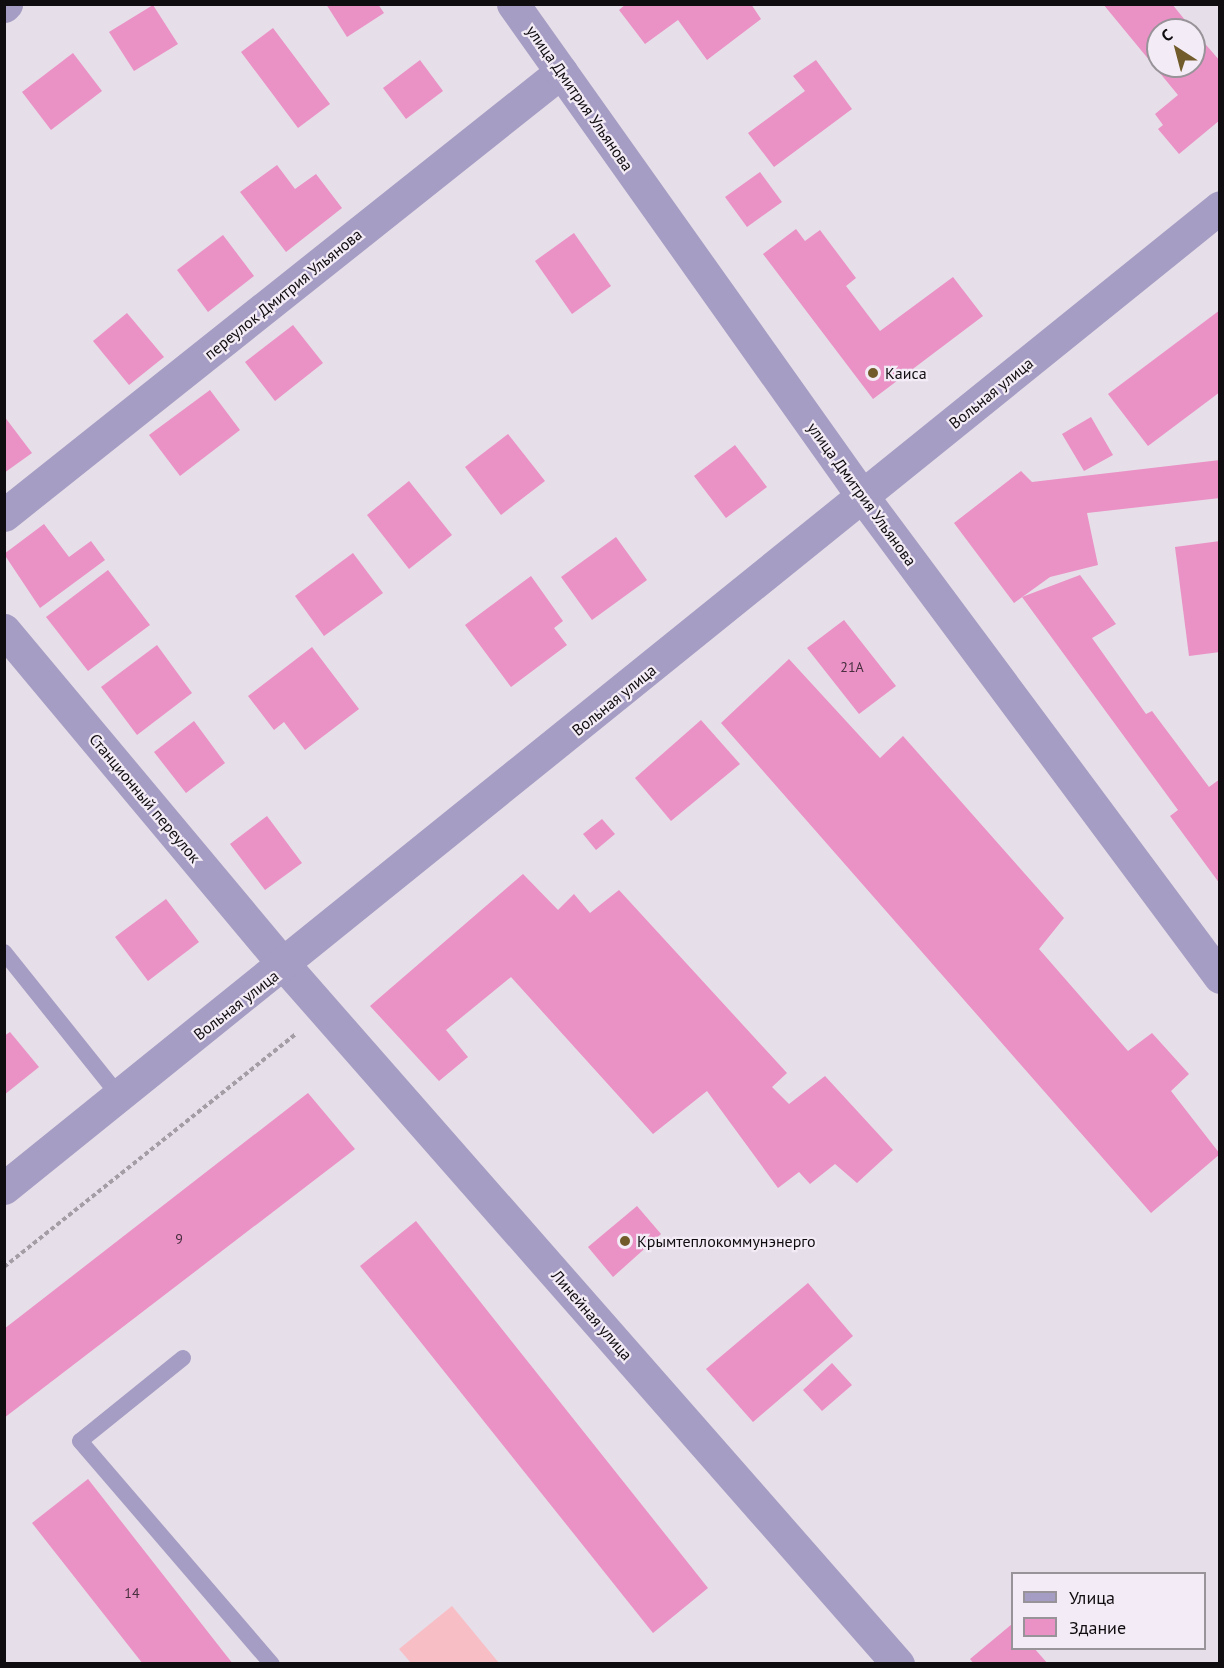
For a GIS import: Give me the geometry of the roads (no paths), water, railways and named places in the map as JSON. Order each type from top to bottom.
[{"type":"street","name":"улица Дмитрия Ульянова","points":[[513,4],[863,497],[1220,977]]},
{"type":"street","name":"переулок Дмитрия Ульянова","points":[[4,515],[561,72]]},
{"type":"street","name":"Вольная улица","points":[[4,1188],[285,966],[1220,207]]},
{"type":"street","name":"Станционный переулок","points":[[4,630],[285,966]]},
{"type":"street","name":"Линейная улица","points":[[285,966],[898,1664]]},
{"type":"lane","points":[[4,952],[120,1097]]},
{"type":"lane","points":[[183,1358],[80,1441],[272,1664]]},
{"type":"place","name":"Каиса","points":[[873,373]]},
{"type":"place","name":"Крымтеплокоммунэнерго","points":[[625,1241]]}]
